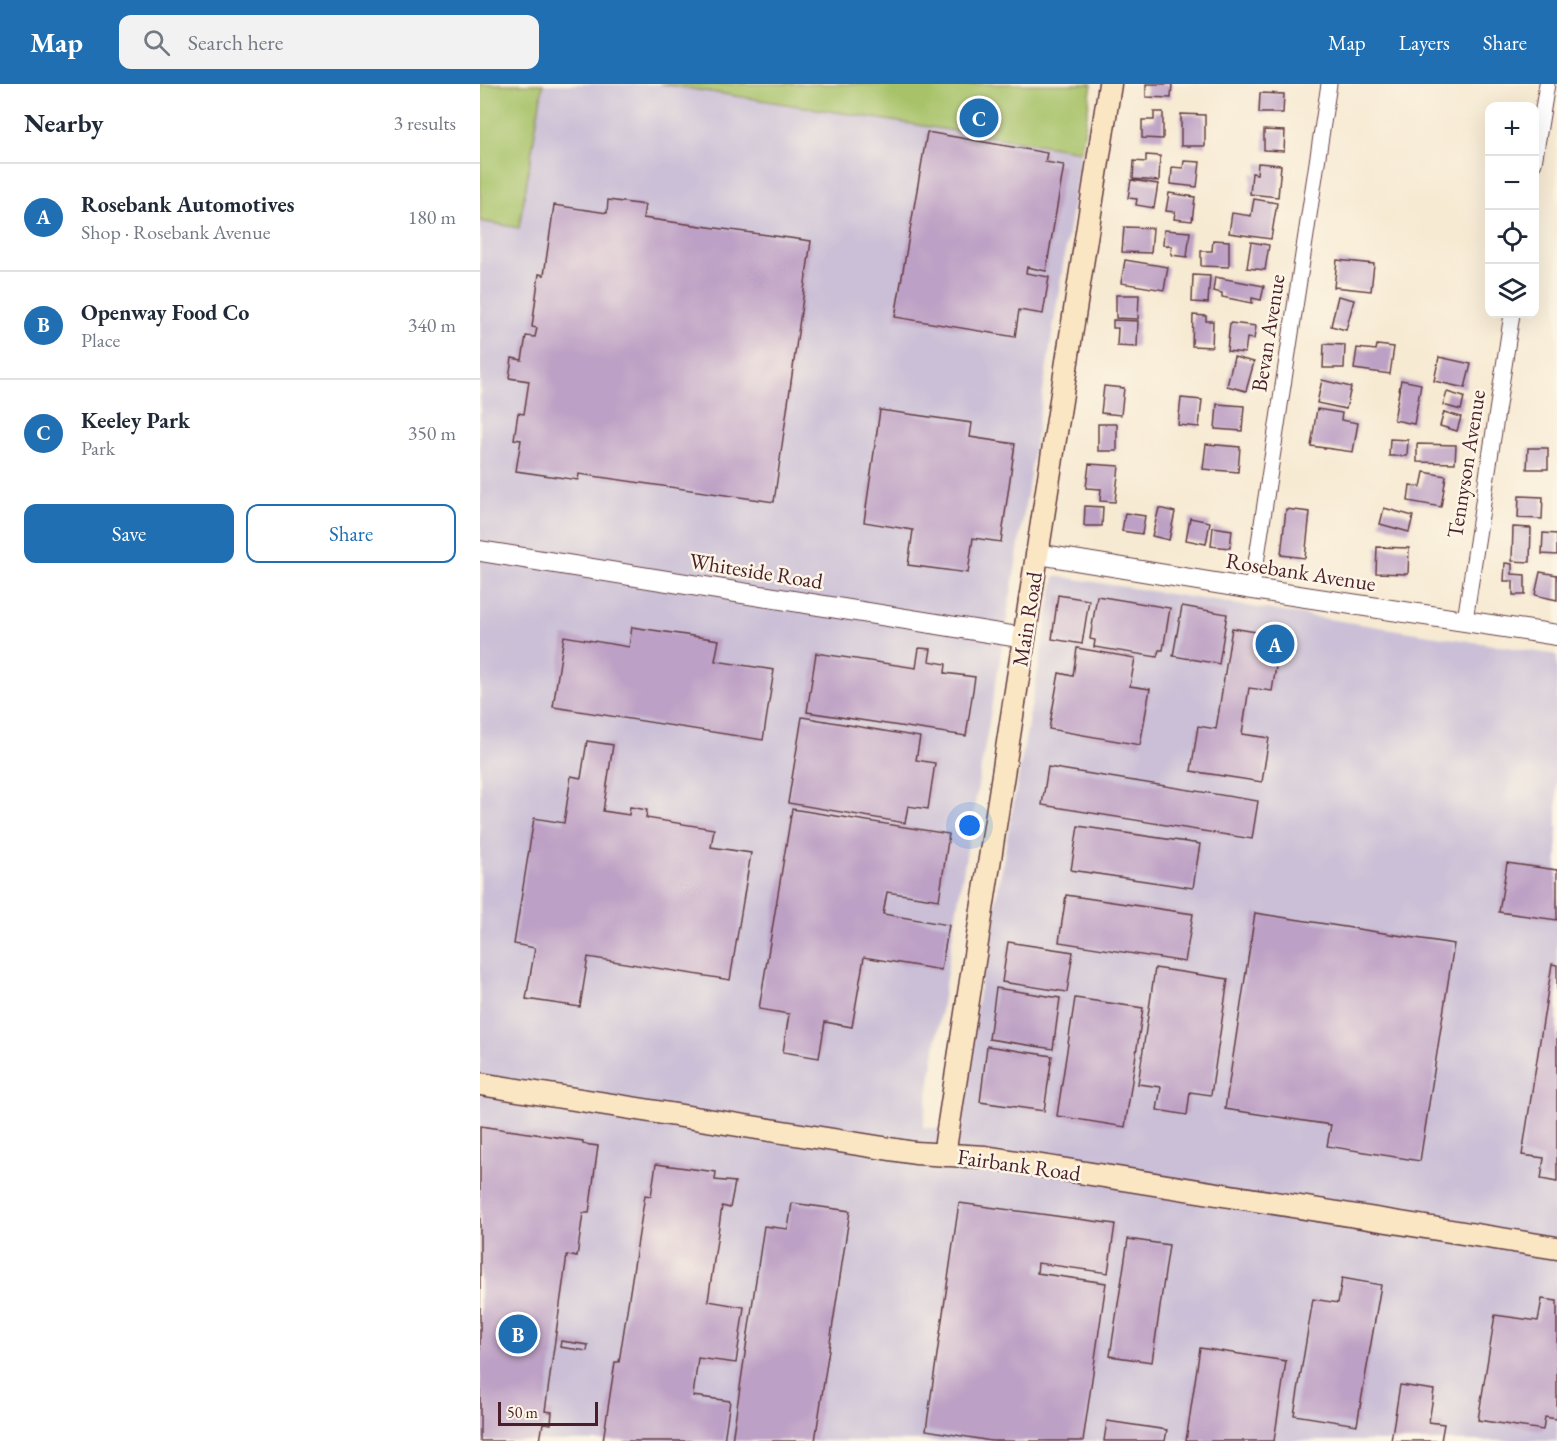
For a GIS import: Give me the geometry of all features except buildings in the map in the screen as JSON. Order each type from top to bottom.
[{"type":"main road","name":"Main Road","points":[[944,1155],[1110,84]]},
{"type":"main road","name":"Fairbank Road","points":[[480,1084],[915,1153],[985,1158],[1557,1248]]},
{"type":"street","name":"Bevan Avenue","points":[[1252,589],[1329,84]]},
{"type":"street","points":[[1535,156],[1546,84]]},
{"type":"street","name":"Tennyson Avenue","points":[[1465,620],[1511,318]]},
{"type":"street","name":"Whiteside Road","points":[[480,551],[1024,638]]},
{"type":"street","name":"Rosebank Avenue","points":[[1038,554],[1557,635]]},
{"type":"shaded area","points":[[543,84],[660,84],[1081,151],[923,1127],[954,1131],[1055,576],[1557,655],[1557,1441],[480,1441],[480,221],[519,227]]},
{"type":"green space","points":[[480,84],[543,84],[519,228],[480,221]]},
{"type":"green space","points":[[660,84],[1092,84],[1081,151]]},
{"type":"place","name":"Keeley Park","points":[[979,118]]},
{"type":"place","name":"Rosebank Automotives","points":[[1275,644]]},
{"type":"place","name":"Openway Food Co","points":[[518,1334]]}]
